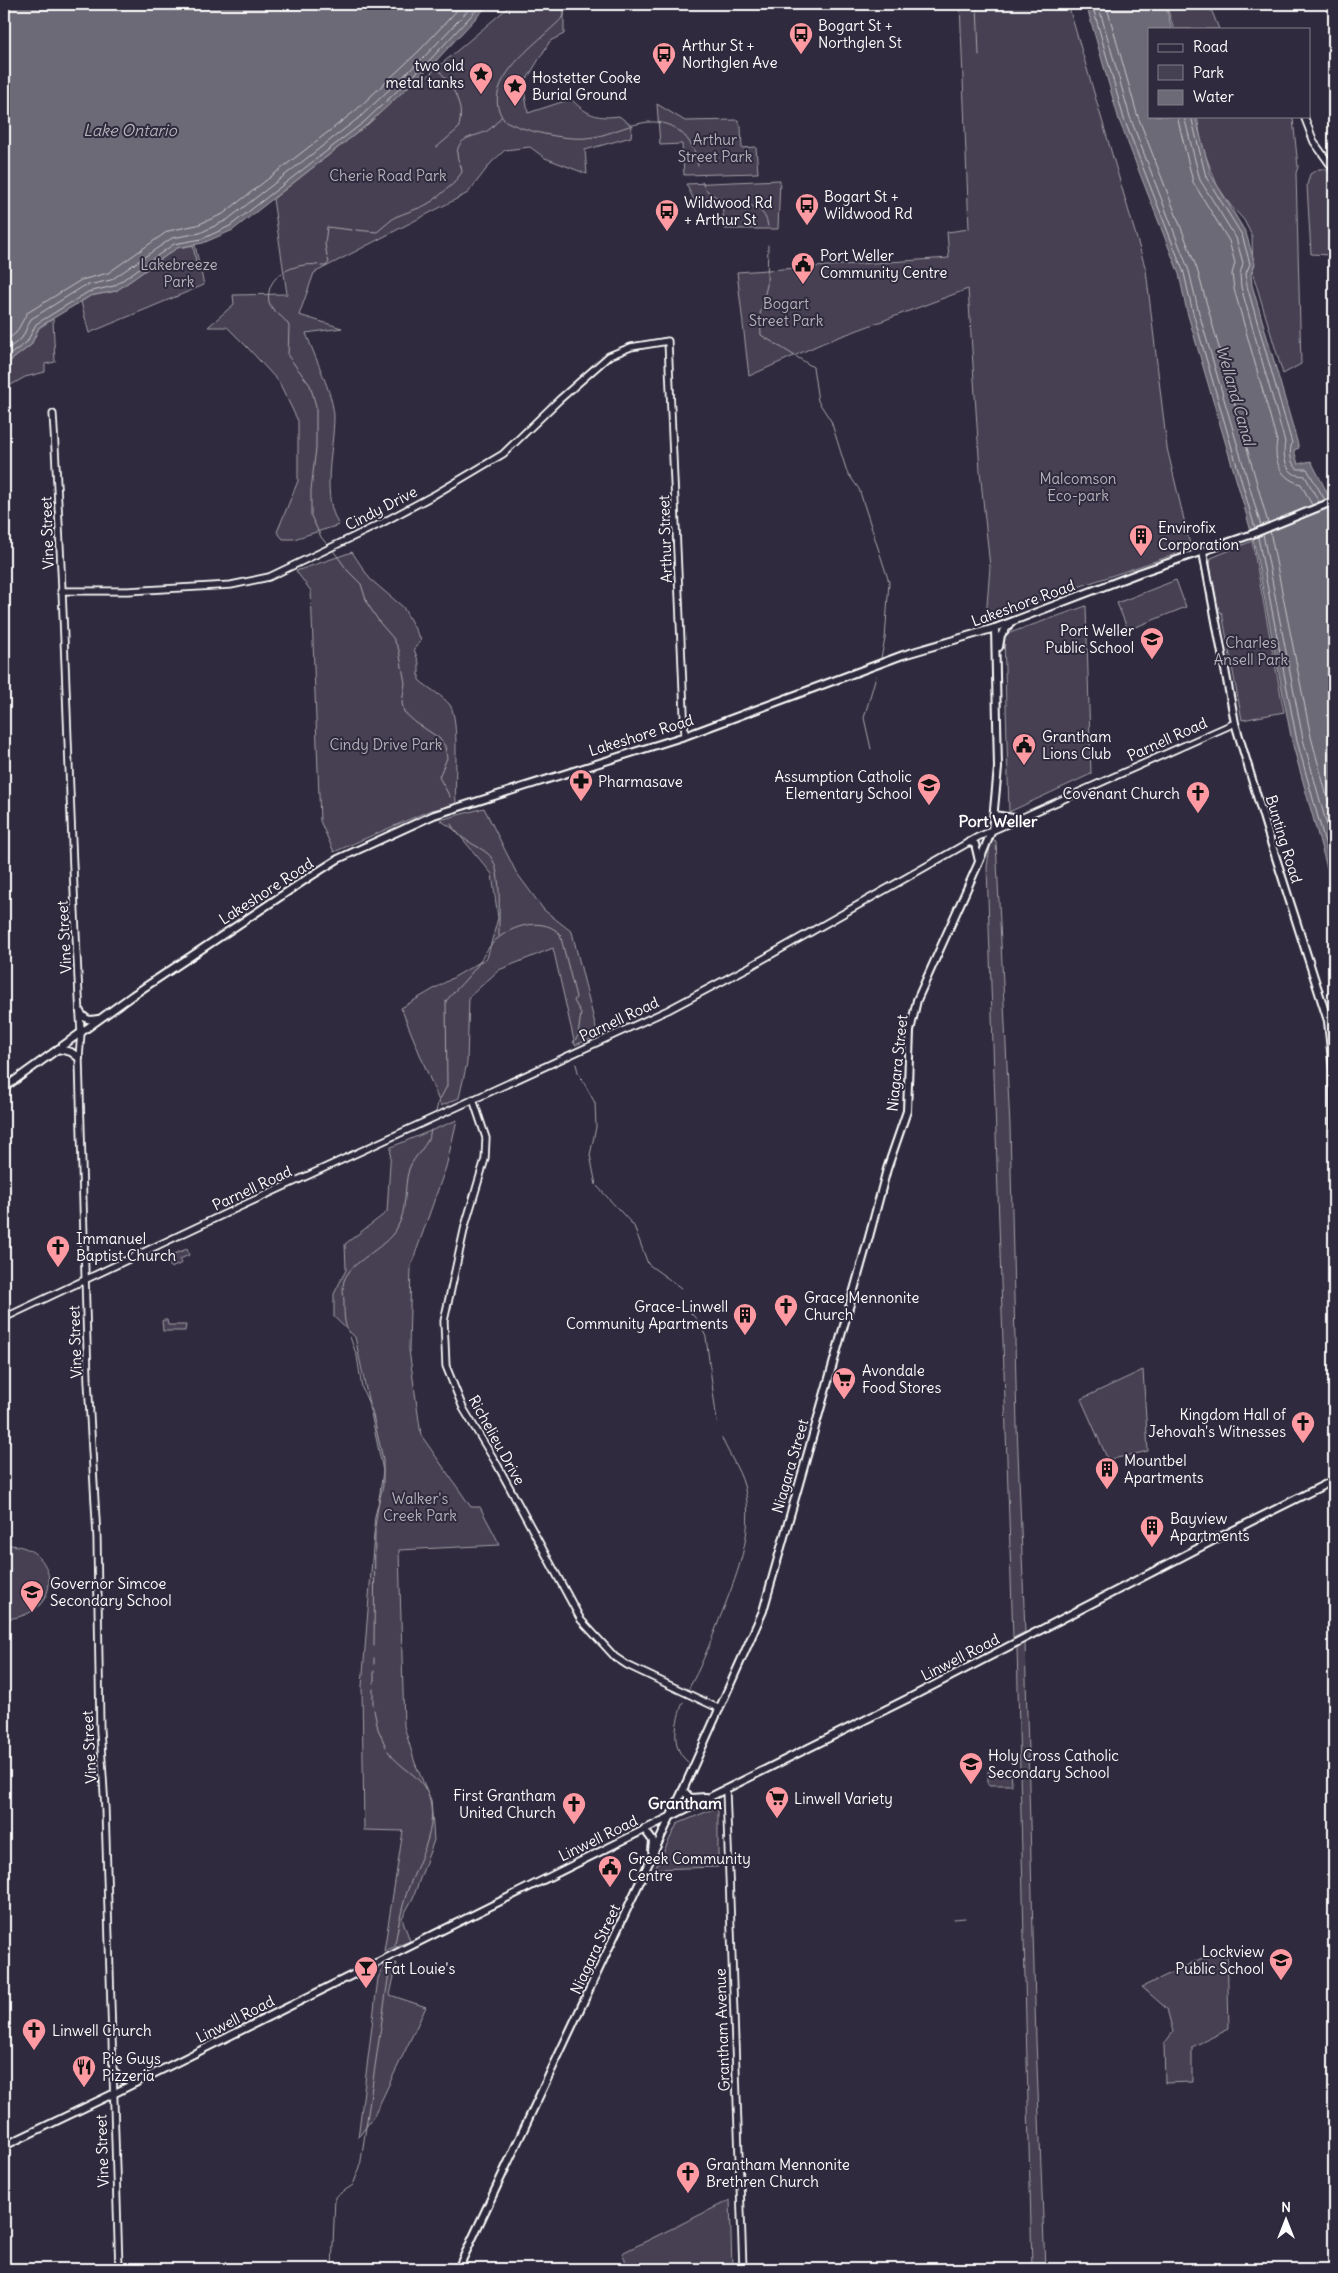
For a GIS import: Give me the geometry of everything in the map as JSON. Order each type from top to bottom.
[{"type":"main road","name":"Lakeshore Road","points":[[4,1088],[206,946],[338,860],[434,815],[684,736],[903,654],[995,628],[1139,573],[1250,535],[1331,503]]},
{"type":"main road","name":"Bunting Road","points":[[1203,552],[1235,723],[1269,836],[1322,996],[1328,1021],[1334,1070],[1334,1134]]},
{"type":"main road","points":[[996,661],[1001,635],[1005,628],[1017,620]]},
{"type":"main road","name":"Niagara Street","points":[[458,2269],[683,1790],[762,1611],[887,1169],[907,1111],[910,1031],[917,1000],[992,830],[998,768],[995,628]]},
{"type":"main road","points":[[994,815],[1020,818]]},
{"type":"main road","points":[[970,842],[975,844],[979,862]]},
{"type":"main road","points":[[80,1012],[85,1019],[90,1021],[102,1018]]},
{"type":"main road","points":[[58,1050],[71,1052],[79,1058]]},
{"type":"main road","name":"Linwell Road","points":[[4,2146],[135,2083],[726,1789],[1334,1480]]},
{"type":"main road","points":[[683,1790],[690,1798],[712,1796]]},
{"type":"main road","points":[[644,1829],[653,1841],[652,1855]]},
{"type":"main road","points":[[112,2069],[118,2077],[135,2083]]},
{"type":"street","points":[[1305,118],[1314,142],[1334,170]]},
{"type":"street","name":"Cindy Drive","points":[[61,591],[128,591],[231,585],[268,577],[434,495],[504,454],[559,400],[609,356],[632,347],[668,341]]},
{"type":"street","name":"Arthur Street","points":[[668,341],[684,736]]},
{"type":"street","name":"Vine Street","points":[[52,414],[81,1033],[79,1058],[90,1428],[97,1538],[100,1730],[105,1808],[112,2094],[119,2269]]},
{"type":"street","name":"Parnell Road","points":[[4,1318],[668,1010],[749,967],[992,830],[1235,723]]},
{"type":"street","name":"Richelieu Drive","points":[[473,1099],[486,1138],[485,1159],[465,1226],[444,1321],[446,1366],[463,1408],[498,1466],[581,1620],[615,1657],[627,1665],[720,1709]]},
{"type":"street","name":"Grantham Avenue","points":[[726,1789],[742,2269]]},
{"type":"green space","name":"Cherie Road Park","points":[[512,4],[564,4],[564,34],[550,41],[527,79],[523,82],[528,113],[571,99],[582,109],[593,115],[604,117],[619,116],[632,126],[631,137],[585,150],[587,174],[545,158],[530,147],[505,150],[491,163],[468,193],[314,273],[299,315],[342,328],[306,333],[327,386],[333,407],[329,486],[333,513],[339,525],[294,539],[283,539],[277,532],[298,481],[298,421],[279,382],[248,348],[227,327],[208,327],[234,304],[233,295],[287,294],[273,199],[367,125],[416,78],[418,84]]},
{"type":"green space","name":"Malcomson Eco-park","points":[[960,4],[1068,4],[1146,270],[1167,448],[1191,549],[986,618],[990,567],[980,471],[968,289],[823,343],[749,376],[737,272],[949,258],[947,232],[969,229]]},
{"type":"green space","points":[[1166,4],[1209,4],[1219,28],[1174,28]]},
{"type":"green space","name":"Arthur Street Park","points":[[657,104],[685,121],[738,120],[741,127],[742,148],[756,147],[758,173],[684,175],[682,144],[660,145]]},
{"type":"green space","points":[[1197,118],[1293,118],[1298,167],[1296,173],[1301,364],[1283,374],[1253,274],[1252,236],[1244,220],[1231,206],[1217,185],[1202,146]]},
{"type":"green space","points":[[1319,169],[1325,169],[1334,177],[1334,266],[1330,266],[1330,255],[1311,254],[1307,185],[1310,174]]},
{"type":"green space","points":[[780,180],[778,229],[725,229],[722,207],[697,206],[686,184]]},
{"type":"green space","name":"Lakebreeze Park","points":[[195,245],[204,285],[89,333],[81,302],[90,296],[116,291],[177,248]]},
{"type":"green space","points":[[53,319],[55,362],[45,364],[45,372],[25,377],[4,389],[4,366],[31,345],[39,328]]},
{"type":"green space","name":"Charles Ansell Park","points":[[1252,541],[1284,712],[1242,720],[1222,613],[1218,610],[1210,565],[1211,558]]},
{"type":"green space","name":"Cindy Drive Park","points":[[352,552],[370,579],[403,607],[421,640],[414,649],[419,663],[419,680],[450,705],[456,736],[456,802],[452,806],[431,810],[334,852],[320,821],[311,591],[296,571]]},
{"type":"green space","points":[[1176,580],[1186,607],[1128,630],[1117,603]]},
{"type":"green space","points":[[1086,606],[1091,774],[1009,812],[1004,635]]},
{"type":"green space","points":[[484,808],[516,872],[544,910],[572,932],[598,1036],[575,1045],[553,948],[499,970],[469,997],[467,1063],[459,1098],[441,1106],[401,1008],[487,958],[498,918],[492,874],[455,830],[440,820]]},
{"type":"green space","points":[[991,839],[996,841],[1010,1126],[1017,1426],[1025,1632],[1013,1638],[987,867]]},
{"type":"green space","name":"Walker's Creek Park","points":[[457,1120],[446,1167],[411,1266],[409,1350],[421,1435],[471,1507],[480,1507],[500,1545],[399,1550],[404,1726],[415,1763],[431,1800],[434,1840],[413,1898],[402,1918],[410,1941],[384,1951],[403,1831],[364,1830],[362,1686],[374,1534],[383,1471],[355,1337],[334,1317],[334,1294],[346,1270],[345,1244],[387,1212],[391,1147]]},
{"type":"green space","points":[[187,1249],[189,1255],[180,1259],[182,1263],[171,1268],[166,1257]]},
{"type":"green space","points":[[163,1320],[167,1320],[168,1325],[186,1325],[185,1331],[163,1331]]},
{"type":"green space","points":[[1143,1370],[1148,1451],[1108,1460],[1081,1399]]},
{"type":"green space","points":[[4,1545],[23,1547],[37,1555],[45,1566],[49,1580],[47,1593],[39,1606],[25,1615],[4,1619]]},
{"type":"green space","points":[[1025,1642],[1036,2040],[1045,2269],[1032,2269],[1017,1646]]},
{"type":"green space","points":[[1011,1770],[1012,1785],[988,1785],[988,1771]]},
{"type":"green space","points":[[718,1807],[718,1867],[655,1869],[677,1824]]},
{"type":"green space","points":[[1227,1946],[1229,2029],[1192,2047],[1192,2082],[1165,2083],[1164,2044],[1173,2032],[1167,2009],[1142,1987]]},
{"type":"green space","points":[[397,1963],[390,1995],[426,2007],[374,2116],[358,2138],[378,1978],[384,1966]]},
{"type":"green space","points":[[730,2200],[732,2269],[629,2269],[622,2253]]},
{"type":"water","name":"Lake Ontario","points":[[4,4],[489,4],[433,64],[367,125],[233,230],[203,243],[177,248],[116,291],[90,296],[39,327],[31,345],[4,366]]},
{"type":"water","name":"Welland Canal","points":[[1086,4],[1165,4],[1172,28],[1148,28],[1148,118],[1196,118],[1211,175],[1246,233],[1255,264],[1251,274],[1252,285],[1299,448],[1294,450],[1298,464],[1311,461],[1334,506],[1334,893],[1292,742],[1254,543],[1244,506],[1187,312],[1179,274],[1119,120]]},
{"type":"pier","points":[[1332,497],[1334,506],[1251,539],[1248,531]]},
{"type":"waterway","points":[[565,4],[564,16],[528,49],[505,76],[499,91],[498,105],[504,120],[532,131],[577,138],[600,136],[642,123],[663,123],[672,126],[687,138],[696,156],[698,166]]},
{"type":"waterway","points":[[977,4],[979,55]]},
{"type":"waterway","points":[[433,64],[451,86],[459,102],[460,111],[458,129],[437,147]]},
{"type":"waterway","points":[[356,230],[377,232],[395,217],[424,206],[434,200],[454,183],[462,172],[457,153],[461,143],[465,139],[490,129],[501,117]]},
{"type":"waterway","points":[[702,182],[707,191],[716,197],[757,209],[764,215],[768,226]]},
{"type":"waterway","points":[[327,256],[325,244],[327,227],[352,230]]},
{"type":"waterway","points":[[193,245],[197,268]]},
{"type":"waterway","points":[[768,245],[767,285],[760,314],[761,335],[813,367],[818,401],[831,421],[847,472],[859,489],[889,582],[885,639],[881,658]]},
{"type":"waterway","points":[[321,266],[326,266],[329,262],[328,259]]},
{"type":"waterway","points":[[318,265],[292,268],[277,277],[269,292],[269,302],[272,308],[289,326],[288,356],[310,385],[316,406],[316,448],[311,490],[311,516],[321,537],[329,547]]},
{"type":"waterway","points":[[332,549],[348,571],[361,584],[367,603],[393,638],[399,650],[405,683],[402,703],[404,712],[439,738],[445,746],[447,758],[439,777],[450,797]]},
{"type":"waterway","points":[[871,749],[864,718],[876,676]]},
{"type":"waterway","points":[[451,824],[462,838],[487,853],[496,868],[499,891],[499,936]]},
{"type":"waterway","points":[[436,1112],[438,1103],[447,1086],[446,1001],[477,966],[494,942],[515,928],[539,924],[554,929],[560,934],[576,997],[574,1001],[581,1013],[578,1036],[573,1043]]},
{"type":"waterway","points":[[576,1064],[578,1072],[595,1103],[596,1127],[590,1155],[596,1185],[634,1226],[648,1264],[681,1288]]},
{"type":"waterway","points":[[349,1333],[344,1315],[344,1281],[347,1274],[384,1243],[397,1228],[403,1214],[409,1169],[430,1136],[431,1130]]},
{"type":"waterway","points":[[689,1303],[690,1312],[699,1322],[706,1337],[717,1422]]},
{"type":"waterway","points":[[350,1337],[357,1356],[362,1388],[372,1411],[383,1459],[383,1486],[374,1527]]},
{"type":"waterway","points":[[689,1688],[707,1651],[735,1580],[747,1529],[748,1512],[744,1487],[722,1438]]},
{"type":"waterway","points":[[374,1646],[375,1530]]},
{"type":"waterway","points":[[374,1658],[374,1664]]},
{"type":"waterway","points":[[374,1671],[374,1683]]},
{"type":"waterway","points":[[373,1689],[373,1705]]},
{"type":"waterway","points":[[683,1702],[676,1726],[676,1742],[682,1756],[688,1762]]},
{"type":"waterway","points":[[374,1710],[378,1729],[386,1747]]},
{"type":"waterway","points":[[388,1751],[419,1780],[427,1792],[431,1805],[430,1831],[404,1901],[395,1944]]},
{"type":"waterway","points":[[954,1919],[965,1918]]},
{"type":"waterway","points":[[332,2269],[335,2197],[353,2185],[360,2167],[389,1973]]},
{"type":"place","name":"Bogart St + Northglen St","points":[[801,55]]},
{"type":"place","name":"Arthur St + Northglen Ave","points":[[664,75]]},
{"type":"place","name":"two old metal tanks","points":[[481,95]]},
{"type":"place","name":"Hostetter Cooke Burial Ground","points":[[515,107]]},
{"type":"place","name":"Bogart St + Wildwood Rd","points":[[807,226]]},
{"type":"place","name":"Wildwood Rd + Arthur St","points":[[667,232]]},
{"type":"place","name":"Port Weller Community Centre","points":[[803,285]]},
{"type":"place","name":"Envirofix Corporation","points":[[1141,557]]},
{"type":"place","name":"Port Weller Public School","points":[[1152,660]]},
{"type":"place","name":"Grantham Lions Club","points":[[1024,766]]},
{"type":"place","name":"Pharmasave","points":[[581,802]]},
{"type":"place","name":"Assumption Catholic Elementary School","points":[[929,806]]},
{"type":"place","name":"Covenant Church","points":[[1198,814]]},
{"type":"place","name":"Immanuel Baptist Church","points":[[58,1268]]},
{"type":"place","name":"Grace Mennonite Church","points":[[786,1327]]},
{"type":"place","name":"Grace-Linwell Community Apartments","points":[[745,1336]]},
{"type":"place","name":"Avondale Food Stores","points":[[844,1400]]},
{"type":"place","name":"Kingdom Hall of Jehovah's Witnesses","points":[[1303,1444]]},
{"type":"place","name":"Mountbel Apartments","points":[[1107,1490]]},
{"type":"place","name":"Bayview Apartments","points":[[1152,1548]]},
{"type":"place","name":"Governor Simcoe Secondary School","points":[[32,1613]]},
{"type":"place","name":"Holy Cross Catholic Secondary School","points":[[971,1785]]},
{"type":"place","name":"Linwell Variety","points":[[777,1819]]},
{"type":"place","name":"First Grantham United Church","points":[[574,1825]]},
{"type":"place","name":"Greek Community Centre","points":[[610,1888]]},
{"type":"place","name":"Lockview Public School","points":[[1281,1981]]},
{"type":"place","name":"Fat Louie's","points":[[366,1989]]},
{"type":"place","name":"Linwell Church","points":[[34,2051]]},
{"type":"place","name":"Pie Guys Pizzeria","points":[[84,2088]]},
{"type":"place","name":"Grantham Mennonite Brethren Church","points":[[688,2194]]},
{"type":"district","name":"Port Weller","points":[[998,821]]},
{"type":"district","name":"Grantham","points":[[685,1803]]},
{"type":"park label","name":"Bogart Street Park","points":[[786,312]]}]
